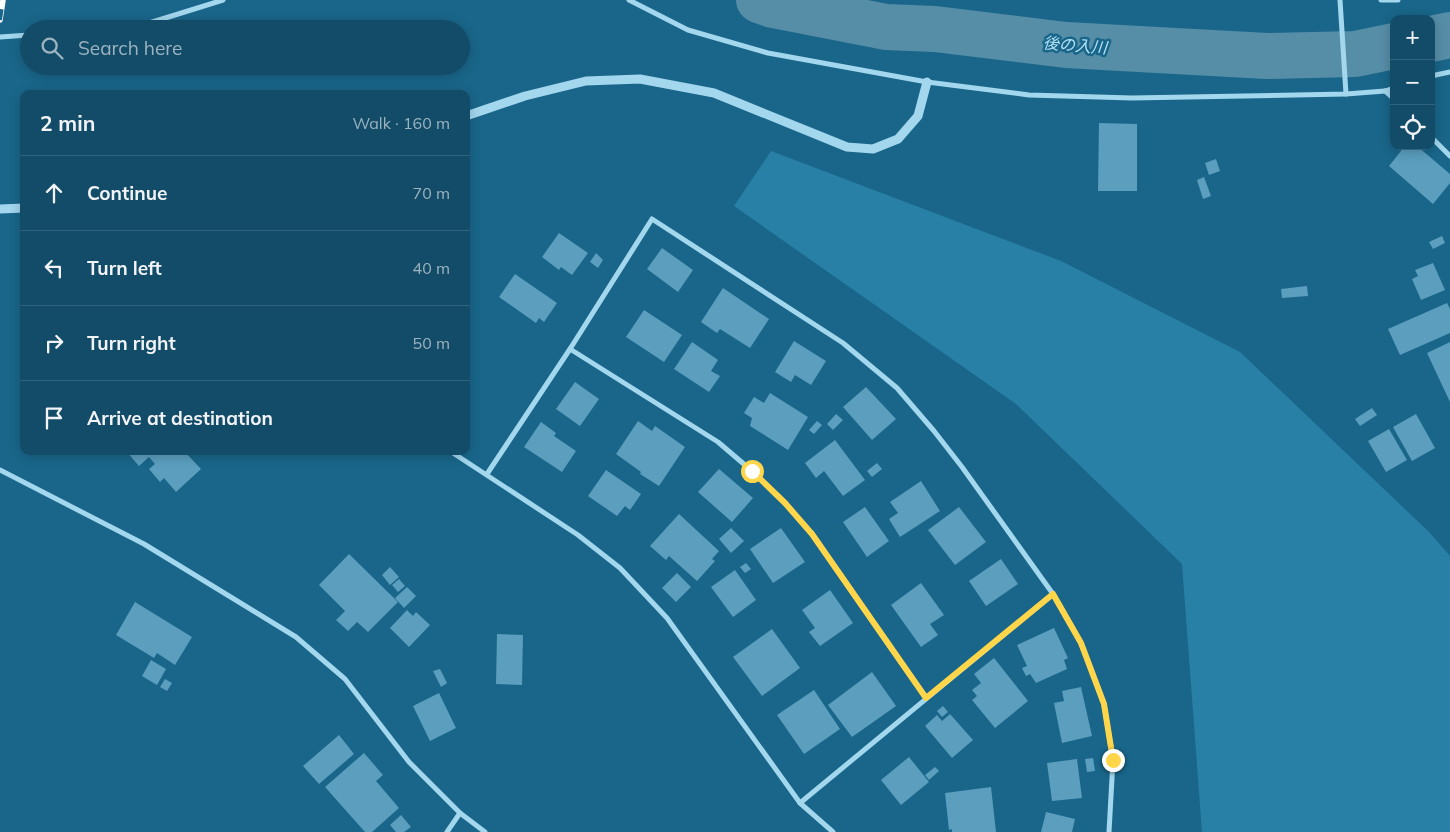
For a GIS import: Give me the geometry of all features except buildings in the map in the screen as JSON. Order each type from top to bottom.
[{"type":"street","points":[[159,20],[223,0]]},
{"type":"street","points":[[628,0],[688,30],[768,54],[926,82],[1028,95],[1132,98],[1346,94],[1390,89]]},
{"type":"street","points":[[1340,0],[1346,94]]},
{"type":"street","points":[[1381,0],[1398,0]]},
{"type":"street","points":[[0,37],[20,36]]},
{"type":"street","points":[[1435,75],[1450,72]]},
{"type":"street","points":[[470,115],[525,96],[586,82],[640,79],[714,93],[847,148],[873,149],[898,139],[918,116],[926,82]]},
{"type":"street","points":[[1385,91],[1390,95]]},
{"type":"street","points":[[1435,141],[1450,156]]},
{"type":"street","points":[[0,209],[20,208]]},
{"type":"street","points":[[487,474],[570,349],[652,220],[843,343],[896,388],[934,431],[956,460],[1053,594],[1081,643],[1104,704],[1113,760],[1109,832]]},
{"type":"street","points":[[570,349],[718,442],[759,477],[812,534],[926,698]]},
{"type":"street","points":[[456,455],[578,535],[627,575],[667,618],[800,803],[833,832]]},
{"type":"street","points":[[0,470],[144,544],[296,637],[345,679],[409,762],[460,813],[484,832]]},
{"type":"street","points":[[800,803],[1053,594]]},
{"type":"street","points":[[447,832],[460,813]]},
{"type":"shaded area","points":[[771,151],[1061,261],[1240,352],[1429,532],[1450,556],[1450,832],[1202,832],[1182,564],[1016,404],[734,206]]},
{"type":"waterway","name":"後の入川","points":[[759,0],[773,5],[886,27],[935,29],[1066,45],[1267,56],[1355,54],[1390,47]]},
{"type":"waterway","name":"後の入川","points":[[1435,38],[1450,35]]},
{"type":"railway","points":[[0,20],[3,0]]},
{"type":"route","points":[[752,471],[785,503],[812,534],[926,698],[1053,594],[1081,643],[1104,704],[1113,760]]}]
